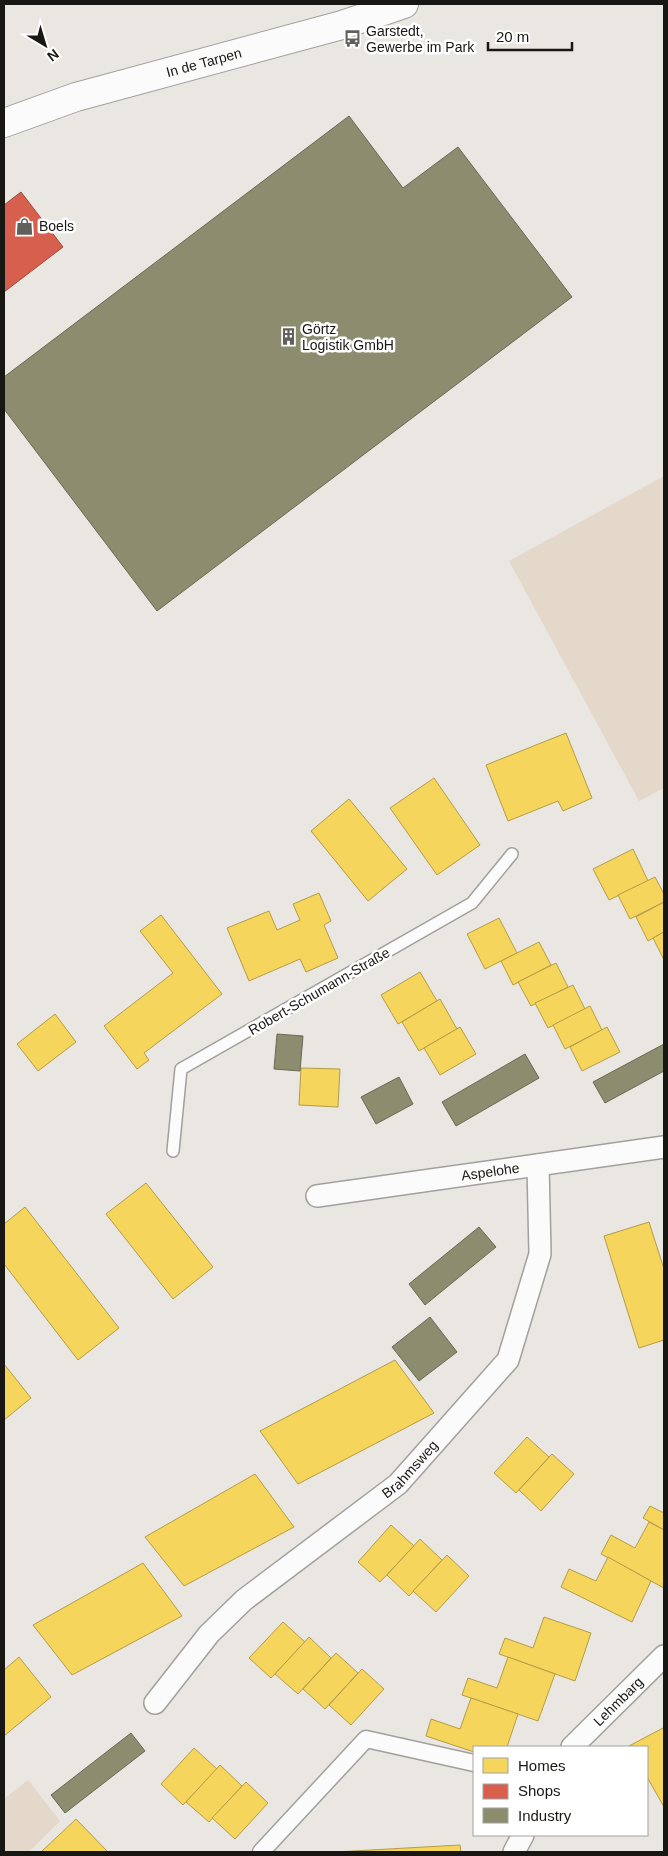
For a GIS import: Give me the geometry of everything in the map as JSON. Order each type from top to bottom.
[{"type":"street","name":"In de Tarpen","points":[[4,123],[76,97],[342,25],[404,4]]},
{"type":"street","name":"Aspelohe","points":[[317,1196],[664,1147]]},
{"type":"street","name":"Brahmsweg","points":[[155,1703],[209,1634],[244,1600],[398,1484],[508,1360],[540,1254],[538,1165]]},
{"type":"street","name":"Lehmbarg","points":[[573,1746],[664,1656]]},
{"type":"street","points":[[261,1852],[366,1739],[473,1763]]},
{"type":"street","points":[[514,1852],[522,1836]]},
{"type":"lane","name":"Robert-Schumann-Straße","points":[[173,1151],[182,1069],[472,903],[512,854]]},
{"type":"shaded area","points":[[664,476],[664,788],[639,801],[509,561]]},
{"type":"shaded area","points":[[28,1780],[60,1821],[29,1852],[4,1852],[4,1799]]},
{"type":"building: Homes","points":[[566,733],[592,798],[563,811],[558,801],[508,821],[486,765]]},
{"type":"building: Homes","points":[[434,778],[480,845],[437,875],[390,808]]},
{"type":"building: Homes","points":[[349,799],[407,869],[368,901],[311,831]]},
{"type":"building: Homes","points":[[633,849],[648,881],[609,900],[593,869]]},
{"type":"building: Homes","points":[[655,877],[664,894],[664,902],[630,919],[618,895]]},
{"type":"building: Homes","points":[[319,893],[331,921],[324,925],[338,958],[306,972],[300,959],[249,981],[227,928],[269,911],[277,930],[300,920],[293,904]]},
{"type":"building: Homes","points":[[664,902],[664,932],[648,941],[636,917]]},
{"type":"building: Homes","points":[[161,915],[222,994],[144,1053],[149,1060],[137,1069],[104,1026],[173,973],[140,931]]},
{"type":"building: Homes","points":[[499,918],[517,953],[485,969],[467,934]]},
{"type":"building: Homes","points":[[664,932],[664,960],[653,938]]},
{"type":"building: Homes","points":[[539,942],[551,965],[513,985],[501,961]]},
{"type":"building: Homes","points":[[556,963],[568,987],[531,1006],[518,982]]},
{"type":"building: Homes","points":[[420,972],[437,1001],[398,1024],[381,995]]},
{"type":"building: Homes","points":[[573,985],[585,1009],[548,1028],[535,1003]]},
{"type":"building: Homes","points":[[440,999],[457,1029],[419,1051],[402,1022]]},
{"type":"building: Homes","points":[[590,1006],[602,1030],[565,1049],[553,1025]]},
{"type":"building: Homes","points":[[55,1014],[76,1042],[38,1071],[17,1044]]},
{"type":"building: Homes","points":[[460,1027],[476,1054],[440,1075],[424,1048]]},
{"type":"building: Homes","points":[[607,1027],[620,1052],[582,1071],[570,1047]]},
{"type":"building: Homes","points":[[301,1068],[340,1069],[338,1107],[299,1105]]},
{"type":"building: Homes","points":[[146,1183],[213,1267],[173,1299],[106,1214]]},
{"type":"building: Homes","points":[[25,1207],[119,1328],[78,1360],[4,1264],[4,1224]]},
{"type":"building: Homes","points":[[649,1222],[664,1269],[664,1340],[639,1348],[604,1236]]},
{"type":"building: Homes","points":[[395,1360],[434,1413],[298,1484],[260,1431]]},
{"type":"building: Homes","points":[[4,1364],[31,1398],[4,1420]]},
{"type":"building: Homes","points":[[527,1437],[549,1457],[516,1493],[494,1473]]},
{"type":"building: Homes","points":[[552,1454],[574,1474],[541,1511],[519,1490]]},
{"type":"building: Homes","points":[[255,1474],[294,1527],[184,1586],[145,1537]]},
{"type":"building: Homes","points":[[650,1506],[664,1513],[664,1530],[643,1518]]},
{"type":"building: Homes","points":[[649,1522],[664,1530],[664,1588],[601,1554],[611,1535],[635,1548]]},
{"type":"building: Homes","points":[[391,1525],[414,1546],[380,1582],[358,1562]]},
{"type":"building: Homes","points":[[420,1539],[442,1560],[409,1596],[387,1575]]},
{"type":"building: Homes","points":[[447,1555],[469,1576],[436,1612],[413,1591]]},
{"type":"building: Homes","points":[[608,1557],[651,1581],[632,1622],[561,1587],[569,1569],[596,1581]]},
{"type":"building: Homes","points":[[143,1563],[182,1616],[72,1675],[33,1625]]},
{"type":"building: Homes","points":[[544,1617],[591,1633],[575,1681],[499,1654],[505,1638],[533,1648]]},
{"type":"building: Homes","points":[[283,1622],[305,1642],[271,1678],[249,1658]]},
{"type":"building: Homes","points":[[309,1637],[331,1658],[298,1694],[275,1674]]},
{"type":"building: Homes","points":[[336,1653],[358,1673],[325,1709],[303,1689]]},
{"type":"building: Homes","points":[[19,1657],[51,1697],[4,1736],[4,1670]]},
{"type":"building: Homes","points":[[508,1657],[555,1674],[538,1721],[462,1695],[468,1678],[497,1688]]},
{"type":"building: Homes","points":[[362,1669],[384,1689],[351,1725],[329,1705]]},
{"type":"building: Homes","points":[[471,1698],[518,1714],[507,1746],[473,1746],[473,1752],[426,1736],[431,1719],[460,1729]]},
{"type":"building: Homes","points":[[663,1728],[664,1807],[648,1779],[648,1746],[629,1746]]},
{"type":"building: Homes","points":[[194,1748],[217,1769],[183,1805],[161,1784]]},
{"type":"building: Homes","points":[[220,1765],[242,1786],[209,1822],[186,1802]]},
{"type":"building: Homes","points":[[246,1782],[268,1803],[235,1839],[212,1818]]},
{"type":"building: Homes","points":[[76,1819],[108,1852],[41,1852]]},
{"type":"building: Homes","points":[[460,1845],[461,1852],[335,1852]]},
{"type":"building: Shops","name":"Boels","points":[[21,192],[63,247],[4,292],[4,205]]},
{"type":"building: Industry","name":"Görtz Logistik GmbH","points":[[349,116],[403,188],[458,147],[572,297],[157,611],[4,409],[4,377]]},
{"type":"building: Industry","points":[[277,1034],[303,1036],[300,1071],[274,1069]]},
{"type":"building: Industry","points":[[664,1044],[664,1071],[605,1103],[593,1082]]},
{"type":"building: Industry","points":[[525,1054],[539,1078],[456,1126],[442,1102]]},
{"type":"building: Industry","points":[[399,1077],[413,1104],[376,1124],[361,1097]]},
{"type":"building: Industry","points":[[479,1227],[496,1247],[425,1305],[409,1284]]},
{"type":"building: Industry","points":[[430,1317],[457,1352],[419,1381],[392,1347]]},
{"type":"building: Industry","points":[[131,1733],[145,1751],[65,1813],[51,1795]]},
{"type":"place","name":"Garstedt, Gewerbe im Park","points":[[352,39]]},
{"type":"place","name":"Boels","points":[[25,226]]},
{"type":"place","name":"Görtz Logistik GmbH","points":[[288,337]]}]
